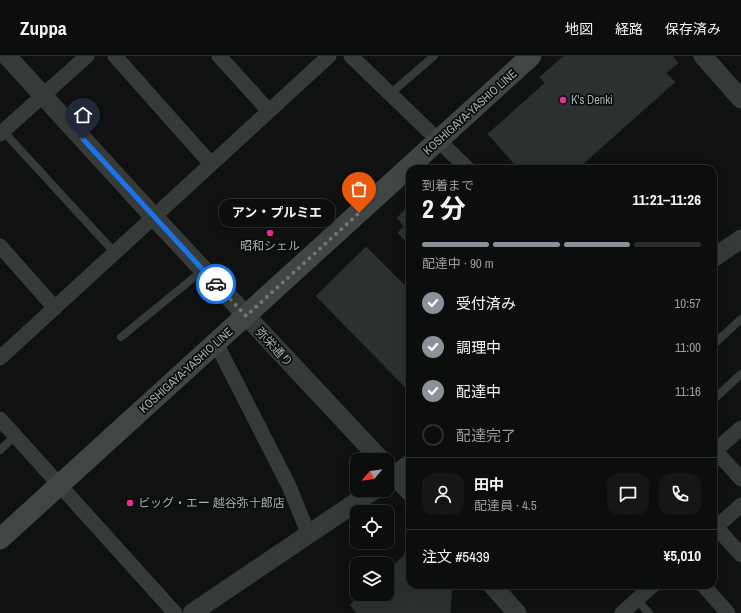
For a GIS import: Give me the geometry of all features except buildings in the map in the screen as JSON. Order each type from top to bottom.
[{"type":"main road","name":"KOSHIGAYA-YASHIO LINE","points":[[412,165],[525,58]]},
{"type":"main road","name":"KOSHIGAYA-YASHIO LINE","points":[[0,539],[406,170]]},
{"type":"street","name":"弥栄通り","points":[[7,56],[373,453]]},
{"type":"street","points":[[1,131],[86,56]]},
{"type":"street","points":[[115,56],[212,164]]},
{"type":"street","points":[[219,56],[269,111]]},
{"type":"street","points":[[0,358],[329,56]]},
{"type":"street","points":[[351,56],[464,165]]},
{"type":"street","points":[[703,56],[741,99]]},
{"type":"street","points":[[717,255],[741,239]]},
{"type":"street","points":[[0,246],[56,308]]},
{"type":"street","points":[[216,343],[288,484],[309,535]]},
{"type":"street","points":[[0,419],[175,613]]},
{"type":"street","points":[[717,450],[741,428]]},
{"type":"street","points":[[717,454],[741,479]]},
{"type":"street","points":[[394,472],[406,466]]},
{"type":"street","points":[[394,478],[406,488]]},
{"type":"street","points":[[192,613],[364,497]]},
{"type":"street","points":[[717,527],[741,505]]},
{"type":"street","points":[[717,531],[741,555]]},
{"type":"street","points":[[496,589],[517,613]]},
{"type":"street","points":[[622,613],[648,589]]},
{"type":"street","points":[[707,589],[728,613]]},
{"type":"lane","points":[[390,94],[434,56]]},
{"type":"lane","points":[[1,131],[115,253]]},
{"type":"lane","points":[[121,337],[203,270]]},
{"type":"lane","points":[[717,341],[741,319]]},
{"type":"lane","points":[[717,396],[741,374]]},
{"type":"lane","points":[[0,450],[15,436]]},
{"type":"lane","points":[[636,600],[649,613]]},
{"type":"way so far","points":[[216,284],[246,316],[359,213]]},
{"type":"place","name":"K's Denki","points":[[563,100]]},
{"type":"place","name":"アン・プルミエ","points":[[359,213]]},
{"type":"place","name":"昭和シェル","points":[[270,233]]},
{"type":"place","name":"ビッグ・エー 越谷弥十郎店","points":[[130,503]]},
{"type":"route","points":[[83,139],[216,284]]}]
